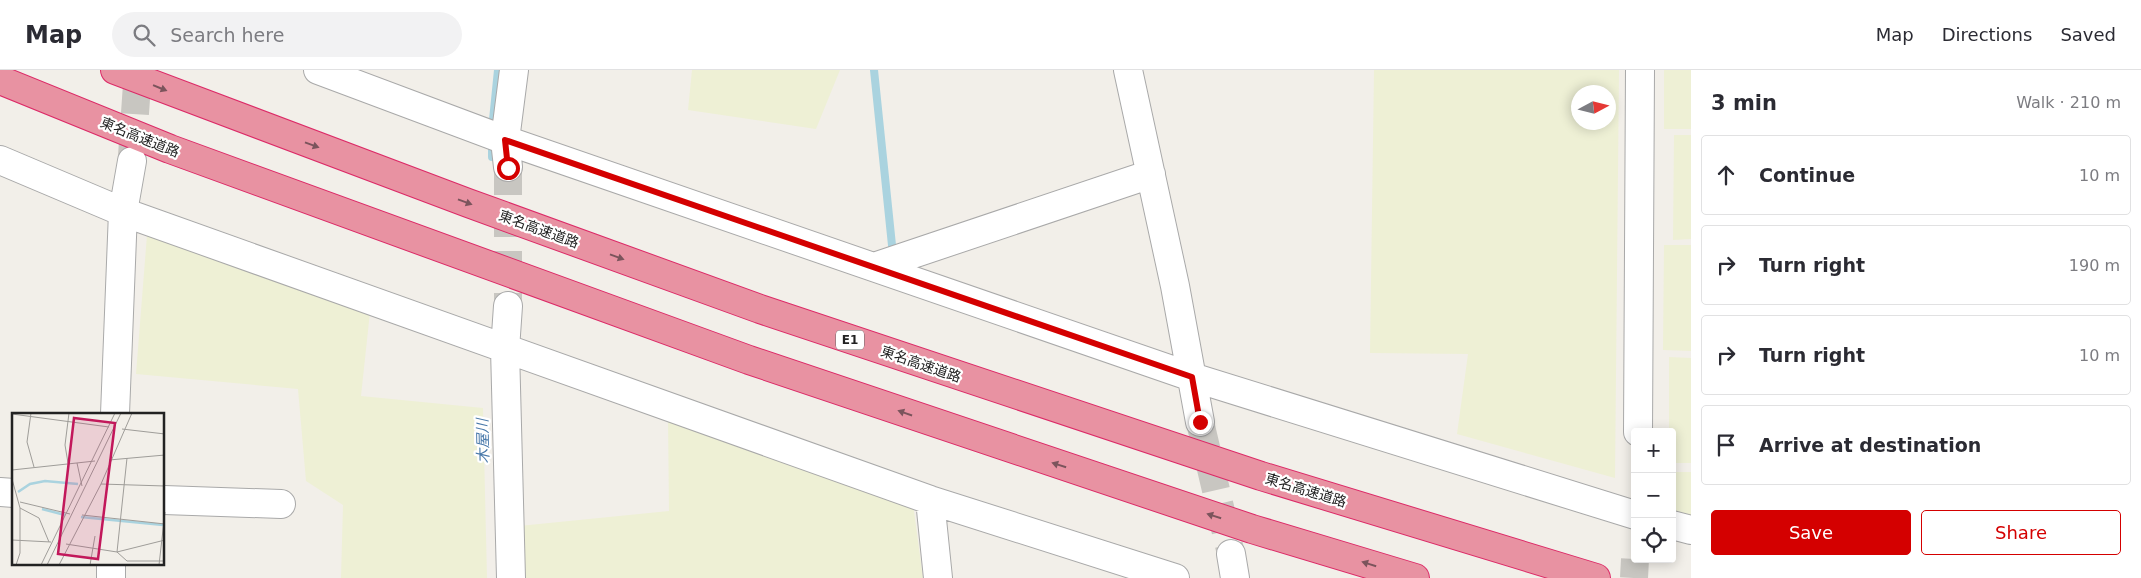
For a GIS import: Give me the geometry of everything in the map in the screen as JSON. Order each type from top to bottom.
[{"type":"highway","name":"東名高速道路","points":[[115,70],[440,193],[760,309],[1260,476],[1596,578]]},
{"type":"highway","name":"東名高速道路","points":[[0,80],[170,149],[749,360],[1252,529],[1416,578]]},
{"type":"street","points":[[318,70],[495,137],[1192,377],[1631,514]]},
{"type":"street","points":[[508,168],[495,137],[514,70]]},
{"type":"street","points":[[1128,70],[1175,286],[1200,422]]},
{"type":"street","points":[[1638,428],[1640,70]]},
{"type":"street","points":[[0,160],[123,212],[474,338],[930,500],[1175,578]]},
{"type":"street","points":[[115,413],[123,212],[132,161]]},
{"type":"street","points":[[874,267],[1151,174]]},
{"type":"street","points":[[508,306],[504,348],[511,578]]},
{"type":"street","points":[[165,500],[281,504]]},
{"type":"street","points":[[930,500],[938,578]]},
{"type":"street","points":[[1676,526],[1691,530]]},
{"type":"green space","points":[[692,70],[840,70],[816,129],[688,110]]},
{"type":"green space","points":[[1374,70],[1619,70],[1615,478],[1457,434],[1468,354],[1370,353]]},
{"type":"green space","points":[[1664,70],[1691,70],[1691,129],[1664,129]]},
{"type":"green space","points":[[1674,135],[1691,135],[1691,239],[1673,240]]},
{"type":"green space","points":[[147,235],[370,312],[361,396],[483,408],[487,578],[341,578],[343,505],[306,481],[298,389],[136,374]]},
{"type":"green space","points":[[1664,245],[1691,245],[1691,351],[1663,350]]},
{"type":"green space","points":[[1669,357],[1691,358],[1691,463],[1676,463],[1676,428],[1669,428]]},
{"type":"green space","points":[[668,420],[913,504],[923,578],[521,578],[519,526],[669,511]]},
{"type":"green space","points":[[1676,472],[1691,472],[1691,521],[1676,518]]},
{"type":"waterway","name":"木屋川","points":[[492,130],[498,70]]},
{"type":"waterway","points":[[874,70],[893,255]]},
{"type":"waterway","name":"木屋川","points":[[492,142],[492,157]]},
{"type":"tunnel","points":[[132,156],[138,70]]},
{"type":"tunnel","points":[[508,167],[508,306]]},
{"type":"tunnel","points":[[1200,422],[1231,554]]},
{"type":"tunnel","points":[[1634,578],[1635,563]]},
{"type":"route","points":[[508,168],[505,140],[1192,377],[1200,422]]}]
